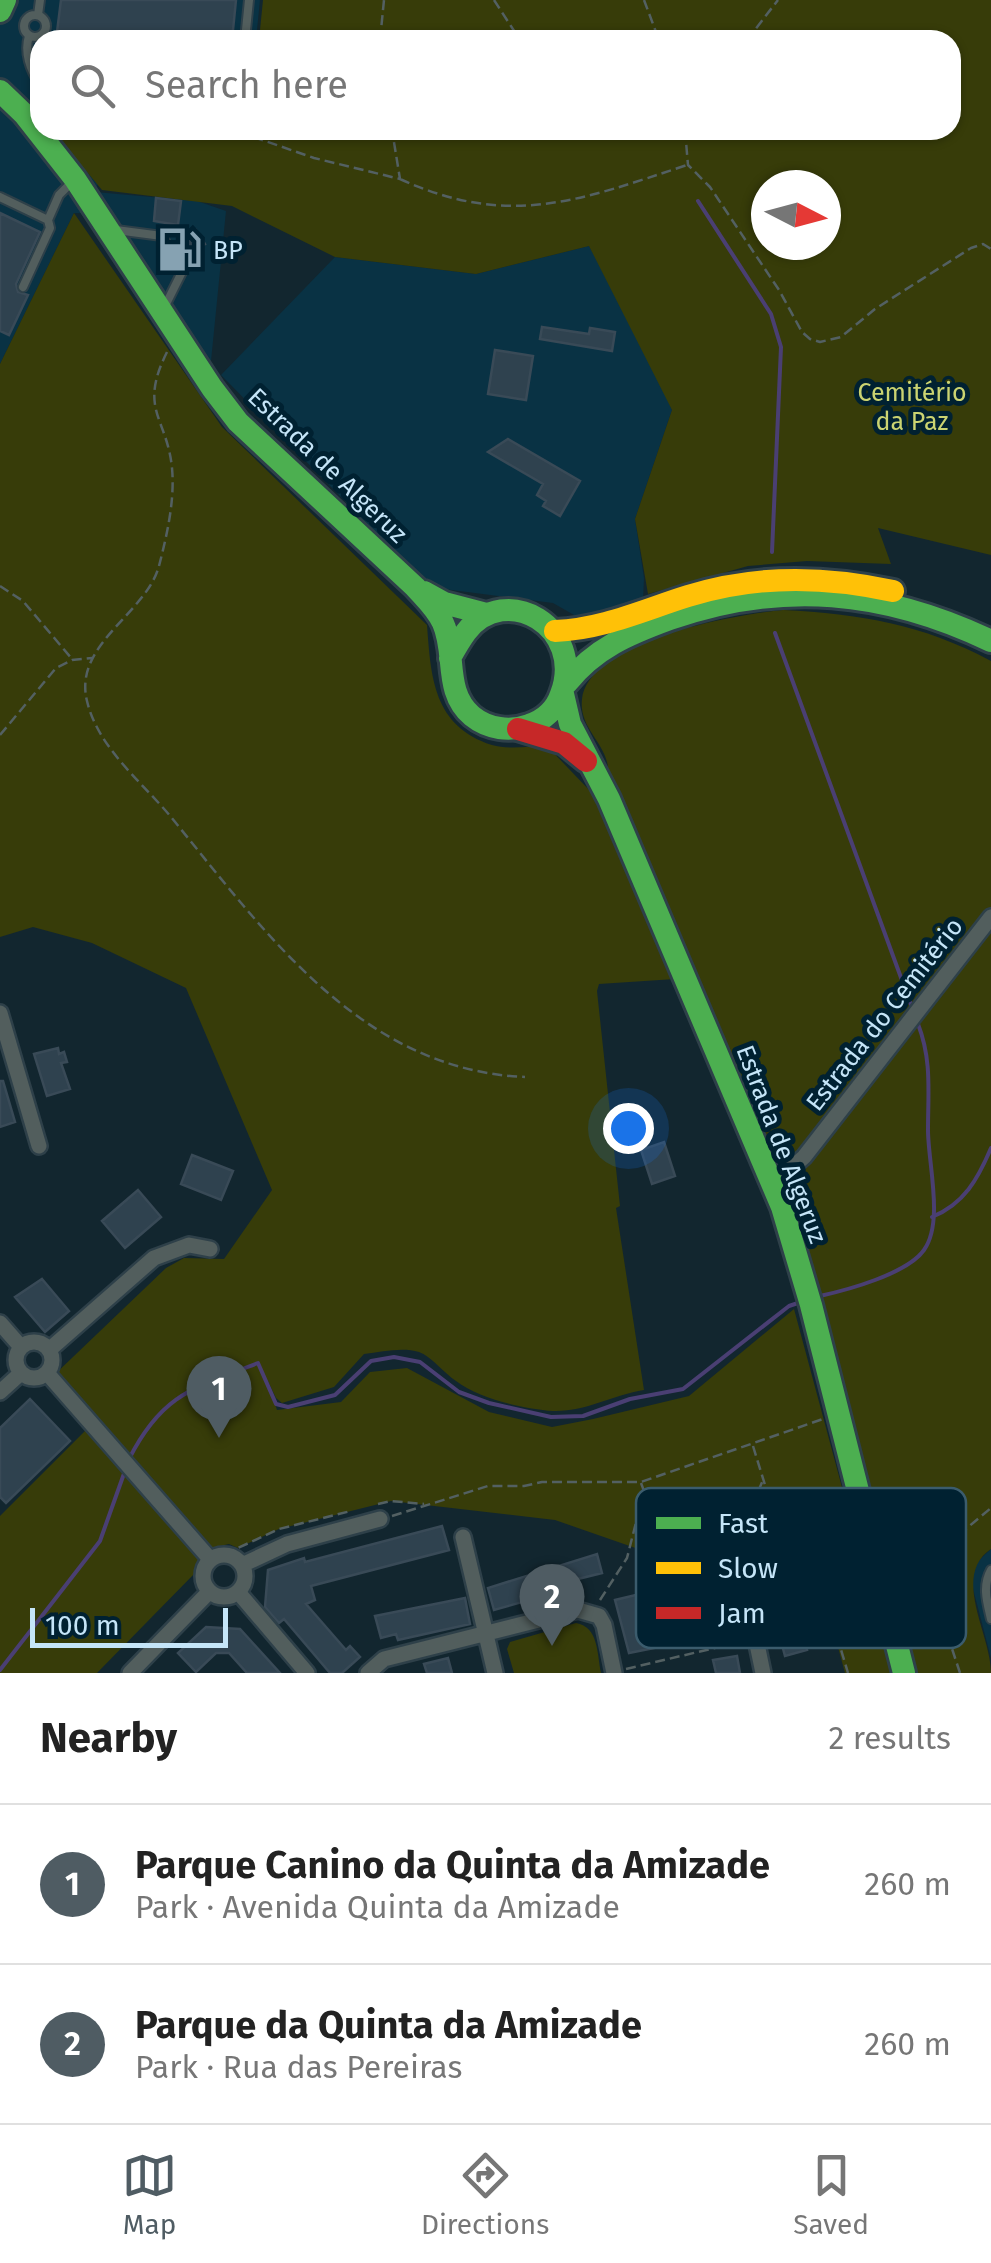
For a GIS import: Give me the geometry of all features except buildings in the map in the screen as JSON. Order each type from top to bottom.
[{"type":"main road","points":[[0,11],[5,0]]},
{"type":"main road","name":"Estrada de Algeruz","points":[[0,90],[21,115]]},
{"type":"main road","name":"Estrada de Algeruz","points":[[38,140],[68,185],[108,228]]},
{"type":"main road","name":"Estrada de Algeruz","points":[[42,140],[76,179],[238,422],[416,586],[443,622],[453,690],[472,716],[502,729],[518,728],[564,743],[592,767]]},
{"type":"main road","points":[[555,631],[596,629],[712,589],[747,582],[800,579],[880,588],[991,624]]},
{"type":"main road","name":"Estrada de Algeruz","points":[[416,586],[444,603],[486,614],[523,611],[540,618],[555,631],[564,647],[570,724],[771,1178],[810,1300],[857,1488]]},
{"type":"main road","points":[[518,728],[545,717],[592,653],[620,637],[750,597],[816,596],[880,603],[943,620],[991,641]]},
{"type":"main road","points":[[450,658],[457,640],[470,624],[486,614]]},
{"type":"main road","name":"Estrada de Algeruz","points":[[898,1648],[904,1673]]},
{"type":"street","name":"Estrada do Cemitério","points":[[771,1178],[787,1172],[804,1157],[991,917]]},
{"type":"street","points":[[0,1013],[38,1146]]},
{"type":"street","points":[[49,1350],[154,1258],[189,1245],[210,1249]]},
{"type":"street","points":[[0,1323],[21,1347]]},
{"type":"street","points":[[34,1342],[49,1350],[52,1360],[47,1373],[34,1378],[21,1373],[16,1360],[21,1347],[34,1342]]},
{"type":"street","points":[[0,1392],[21,1373]]},
{"type":"street","points":[[47,1373],[210,1560]]},
{"type":"street","points":[[242,1565],[287,1544],[380,1520]]},
{"type":"street","points":[[462,1538],[495,1673]]},
{"type":"street","points":[[225,1554],[234,1556],[242,1565],[246,1578],[238,1592],[222,1598],[210,1592],[202,1574],[210,1560],[225,1554]]},
{"type":"street","points":[[130,1673],[210,1592]]},
{"type":"street","points":[[238,1592],[307,1673]]},
{"type":"street","points":[[368,1673],[384,1659],[578,1610],[598,1616],[604,1625],[614,1672]]},
{"type":"street","points":[[758,1648],[763,1673]]},
{"type":"lane","points":[[38,15],[40,0]]},
{"type":"lane","points":[[246,30],[250,0]]},
{"type":"lane","points":[[30,64],[24,22],[29,16],[38,15],[44,20],[45,30]]},
{"type":"lane","points":[[23,287],[50,228],[48,220],[68,185]]},
{"type":"lane","points":[[0,197],[48,220]]},
{"type":"lane","points":[[108,228],[162,236],[182,272],[163,310]]},
{"type":"lane","points":[[991,1570],[985,1592],[991,1619]]},
{"type":"path","points":[[381,30],[384,0]]},
{"type":"path","points":[[494,0],[514,30]]},
{"type":"path","points":[[644,0],[655,30]]},
{"type":"path","points":[[755,30],[778,0]]},
{"type":"path","points":[[260,140],[469,202],[510,208],[548,206],[601,194],[688,165]]},
{"type":"path","points":[[394,140],[400,180]]},
{"type":"path","points":[[686,140],[688,165],[720,202],[802,332],[820,342],[841,337],[875,309],[971,248],[983,244],[991,250]]},
{"type":"path","points":[[176,332],[158,370],[154,394],[154,409],[172,466],[172,491],[158,570],[149,592],[114,628],[93,658],[85,687],[88,704],[106,739],[134,778],[170,816],[253,921],[324,991],[394,1040],[485,1076],[525,1077]]},
{"type":"path","points":[[0,586],[23,601],[72,660]]},
{"type":"path","points":[[0,735],[56,668],[72,660],[93,658]]},
{"type":"path","points":[[380,1520],[488,1486],[641,1482],[838,1414]]},
{"type":"path","points":[[752,1445],[767,1488]]},
{"type":"path","points":[[760,1488],[764,1479]]},
{"type":"path","points":[[641,1482],[643,1488]]},
{"type":"path","points":[[966,1529],[991,1508]]},
{"type":"path","points":[[592,1613],[627,1558],[636,1523]]},
{"type":"path","points":[[614,1672],[714,1648]]},
{"type":"path","points":[[840,1648],[848,1673]]},
{"type":"path","points":[[952,1648],[960,1673]]},
{"type":"shaded area","points":[[0,0],[260,0],[257,30],[30,30],[30,140],[113,140],[95,192],[197,201],[226,211],[211,361],[108,214],[74,213],[0,364]]},
{"type":"shaded area","points":[[589,246],[640,332],[672,410],[635,519],[644,578],[643,600],[581,619],[553,603],[436,588],[402,559],[221,375],[335,257],[476,274]]},
{"type":"shaded area","points":[[991,1549],[991,1658],[971,1581],[975,1564]]},
{"type":"green space","name":"Cemitério da Paz","points":[[263,0],[991,0],[991,555],[878,528],[891,564],[807,561],[748,566],[648,594],[635,519],[672,410],[589,246],[476,274],[335,257],[232,206],[102,190],[60,140],[961,140],[961,30],[260,30]]},
{"type":"green space","points":[[74,213],[222,427],[427,625],[434,681],[447,712],[458,726],[492,745],[547,746],[593,794],[675,979],[599,984],[597,991],[620,1206],[616,1208],[644,1390],[576,1409],[529,1408],[477,1393],[424,1354],[399,1350],[364,1354],[334,1387],[282,1403],[267,1379],[277,1410],[341,1402],[370,1372],[407,1368],[489,1412],[552,1427],[593,1419],[689,1396],[794,1309],[842,1488],[636,1488],[636,1548],[555,1520],[391,1501],[279,1529],[238,1548],[229,1544],[215,1547],[196,1572],[97,1673],[0,1673],[0,1516],[91,1425],[51,1378],[166,1268],[184,1258],[224,1259],[272,1190],[186,988],[92,943],[33,927],[0,937],[0,364]]},
{"type":"green space","points":[[783,610],[839,614],[915,630],[991,661],[991,1549],[980,1560],[973,1590],[991,1673],[917,1673],[910,1648],[966,1648],[966,1488],[868,1488],[818,1303],[608,785],[607,762],[582,709],[591,678],[610,661],[667,634],[733,617]]},
{"type":"green space","points":[[576,1623],[593,1636],[601,1673],[514,1673],[507,1649],[510,1642]]},
{"type":"green space","points":[[838,1648],[885,1648],[892,1673],[845,1673]]},
{"type":"waterway","points":[[698,201],[771,314],[781,347],[772,552]]},
{"type":"waterway","points":[[775,633],[911,1005]]},
{"type":"waterway","points":[[820,1296],[876,1280],[904,1266],[916,1259],[930,1238],[934,1208],[928,1076],[918,1024]]},
{"type":"waterway","points":[[932,1217],[953,1205],[969,1189],[991,1148]]},
{"type":"waterway","points":[[129,1459],[141,1437],[167,1407],[197,1387],[258,1363],[276,1404],[288,1407],[335,1395],[371,1361],[394,1357],[420,1362],[459,1392],[489,1403],[551,1417],[583,1416],[630,1399],[683,1389],[789,1306],[801,1302]]},
{"type":"waterway","points":[[0,1670],[100,1541],[126,1468]]},
{"type":"traffic: fast","points":[[0,11],[5,0]]},
{"type":"traffic: fast","points":[[0,91],[30,122]]},
{"type":"traffic: fast","points":[[44,140],[75,179],[238,422],[415,587],[443,623],[451,657]]},
{"type":"traffic: fast","points":[[424,592],[444,603],[486,614]]},
{"type":"traffic: fast","points":[[567,683],[589,660],[627,637],[670,619],[752,599],[793,595],[872,601],[951,624],[991,641]]},
{"type":"traffic: fast","points":[[501,610],[520,611],[538,619],[562,649],[566,670],[561,694],[544,717],[534,723],[507,729],[492,726],[472,716],[463,706],[454,684],[451,657],[466,632],[483,617],[501,610]]},
{"type":"traffic: fast","points":[[563,694],[570,724],[609,799],[782,1207],[857,1488]]},
{"type":"traffic: fast","points":[[898,1648],[904,1673]]},
{"type":"traffic: slow","points":[[555,631],[606,623],[713,589],[764,581],[842,582],[893,591]]},
{"type":"traffic: jam","points":[[518,729],[564,743],[586,761]]},
{"type":"place","name":"BP","points":[[180,250]]},
{"type":"place","name":"Parque Canino da Quinta da Amizade","points":[[219,1438]]},
{"type":"place","name":"Parque da Quinta da Amizade","points":[[552,1646]]}]
